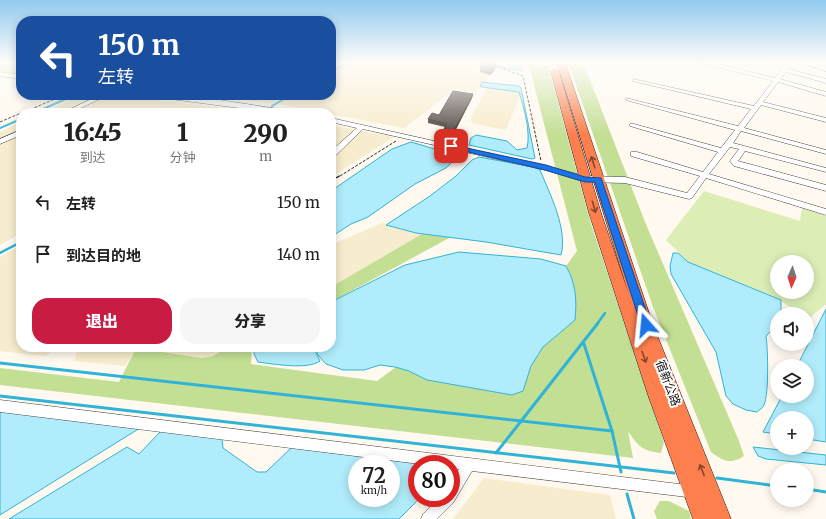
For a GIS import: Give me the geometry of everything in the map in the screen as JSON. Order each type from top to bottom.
[{"type":"highway","name":"宿新公路","points":[[560,86],[592,179],[646,325],[721,519]]},
{"type":"highway","name":"宿新公路","points":[[567,86],[592,179],[656,395],[703,519]]},
{"type":"street","points":[[664,86],[826,120]]},
{"type":"street","points":[[336,121],[405,135],[592,179],[625,180],[689,196],[772,86]]},
{"type":"street","points":[[799,86],[826,94]]},
{"type":"street","points":[[628,99],[826,152]]},
{"type":"street","points":[[76,108],[94,100]]},
{"type":"street","points":[[196,100],[259,108]]},
{"type":"street","points":[[632,125],[723,151]]},
{"type":"street","points":[[336,150],[362,127]]},
{"type":"street","points":[[0,142],[16,134]]},
{"type":"street","points":[[728,144],[826,170]]},
{"type":"street","points":[[743,148],[734,162],[737,164],[826,188]]},
{"type":"street","points":[[634,154],[826,212]]},
{"type":"street","points":[[0,406],[692,491],[712,496]]},
{"type":"street","points":[[460,478],[469,464]]},
{"type":"street","points":[[428,519],[439,507]]},
{"type":"path","points":[[525,86],[542,167]]},
{"type":"path","points":[[34,108],[52,100]]},
{"type":"path","points":[[0,122],[16,115]]},
{"type":"path","points":[[336,178],[405,135]]},
{"type":"shaded area","points":[[336,86],[481,86],[476,93],[455,89],[404,128],[336,115],[336,108],[300,108],[279,104],[286,100],[336,100]]},
{"type":"shaded area","points":[[487,88],[519,92],[520,95],[506,130],[472,123],[471,118]]},
{"type":"shaded area","points":[[72,100],[155,100],[221,108],[53,108]]},
{"type":"shaded area","points":[[248,100],[277,100],[272,103]]},
{"type":"shaded area","points":[[16,124],[16,236],[0,245],[0,132]]},
{"type":"shaded area","points":[[336,126],[394,137],[336,174]]},
{"type":"shaded area","points":[[382,223],[393,228],[422,234],[336,284],[336,243]]},
{"type":"shaded area","points":[[16,248],[16,352],[52,352],[45,356],[0,351],[0,257]]},
{"type":"shaded area","points":[[77,352],[134,352],[125,366],[74,361]]},
{"type":"shaded area","points":[[162,352],[220,352],[213,356],[202,358]]},
{"type":"shaded area","points":[[484,478],[610,495],[616,519],[453,519]]},
{"type":"green space","points":[[534,86],[554,86],[591,224],[664,442],[661,453],[649,451],[641,447],[628,431],[633,458],[0,385],[0,368],[119,382],[134,352],[162,352],[202,358],[213,356],[220,352],[252,352],[251,364],[377,381],[396,367],[409,371],[427,380],[512,395],[522,391],[531,366],[543,347],[569,325],[570,273],[566,266],[577,251]]},
{"type":"green space","points":[[576,86],[592,86],[645,222],[739,441],[744,456],[739,459],[731,461],[723,460],[711,452],[653,307]]},
{"type":"green space","points":[[704,191],[800,221],[802,207],[826,216],[826,304],[814,314],[814,307],[790,307],[778,299],[814,299],[814,255],[770,255],[770,295],[688,262],[666,240]]},
{"type":"green space","points":[[422,234],[451,237],[336,299],[336,284]]},
{"type":"green space","points":[[660,501],[669,501],[689,511],[691,519],[657,519],[654,511]]},
{"type":"water","points":[[480,86],[519,86],[521,88],[535,158],[532,159],[469,145],[471,138],[476,135],[507,141],[517,150],[527,148],[528,128],[519,92]]},
{"type":"water","points":[[411,142],[445,152],[453,161],[446,168],[415,184],[368,217],[351,224],[336,234],[336,188],[392,149]]},
{"type":"water","points":[[479,157],[533,167],[540,170],[553,201],[560,223],[563,245],[561,255],[486,242],[416,233],[386,225],[430,196],[456,176],[472,160]]},
{"type":"water","points":[[459,252],[541,259],[566,266],[572,279],[575,292],[575,320],[543,347],[531,366],[523,391],[512,395],[427,380],[409,371],[395,367],[380,365],[364,370],[343,370],[326,364],[317,352],[336,352],[336,300],[405,265]]},
{"type":"water","points":[[673,253],[678,253],[688,262],[770,296],[770,299],[781,300],[781,307],[770,307],[770,332],[766,336],[768,361],[767,392],[762,408],[757,412],[746,410],[733,404],[726,396],[716,352],[671,274],[670,266]]},
{"type":"water","points":[[826,309],[826,442],[814,440],[814,411],[774,411],[778,403],[814,403],[814,359],[801,359],[805,351],[814,351],[814,333]]},
{"type":"water","points":[[254,352],[316,352],[320,361],[315,364],[299,366],[281,365],[258,362]]},
{"type":"water","points":[[0,409],[140,428],[0,515]]},
{"type":"water","points":[[770,419],[770,433],[763,432]]},
{"type":"water","points":[[161,431],[222,438],[223,448],[257,472],[266,472],[292,447],[356,455],[348,455],[348,507],[400,507],[400,460],[408,461],[408,507],[411,507],[399,519],[9,519],[127,447],[139,454]]},
{"type":"water","points":[[753,447],[770,449],[770,455],[814,455],[814,454],[826,455],[826,465],[766,459],[758,456]]},
{"type":"building","points":[[453,91],[473,94],[451,136],[441,134],[447,124],[428,119],[432,113],[439,115]]},
{"type":"waterway","points":[[45,108],[64,100]]},
{"type":"waterway","points":[[272,106],[282,100]]},
{"type":"waterway","points":[[0,128],[16,121]]},
{"type":"waterway","points":[[0,253],[16,245]]},
{"type":"waterway","points":[[597,324],[605,313]]},
{"type":"waterway","points":[[521,421],[598,323]]},
{"type":"waterway","points":[[584,344],[612,431]]},
{"type":"waterway","points":[[0,363],[521,421]]},
{"type":"waterway","points":[[0,396],[496,453]]},
{"type":"waterway","points":[[496,453],[521,421]]},
{"type":"waterway","points":[[521,421],[612,431]]},
{"type":"waterway","points":[[612,431],[620,467]]},
{"type":"waterway","points":[[496,453],[620,467]]},
{"type":"waterway","points":[[620,467],[674,473]]},
{"type":"waterway","points":[[620,467],[621,472]]},
{"type":"waterway","points":[[717,478],[770,485]]},
{"type":"waterway","points":[[814,490],[826,492]]},
{"type":"waterway","points":[[627,494],[634,519]]},
{"type":"route","points":[[451,146],[546,168],[585,179],[598,179],[646,325]]}]
